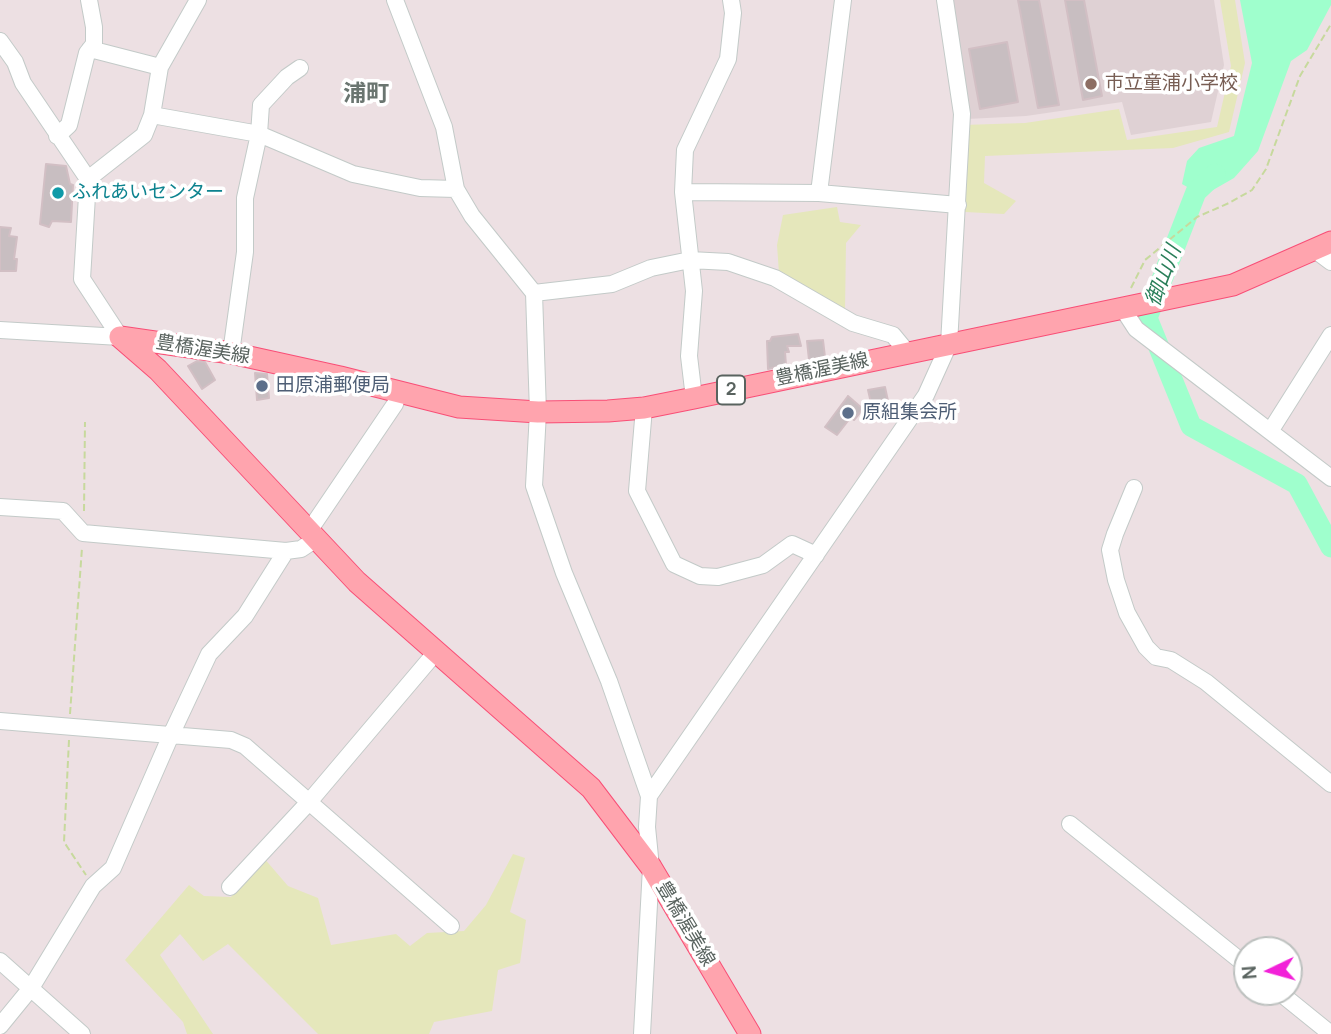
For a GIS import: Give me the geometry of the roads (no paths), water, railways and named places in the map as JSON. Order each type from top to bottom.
[{"type":"main road","name":"豊橋渥美線","points":[[120,337],[231,353],[458,407],[538,412],[608,411],[644,408],[694,398],[1233,285],[1326,251]]},
{"type":"main road","name":"豊橋渥美線","points":[[120,337],[158,370],[357,582],[590,788],[651,867],[750,1034]]},
{"type":"street","points":[[57,136],[69,125],[80,78],[93,44],[94,27],[89,0]]},
{"type":"street","points":[[88,179],[144,135],[152,115],[160,67],[198,0]]},
{"type":"street","points":[[395,0],[444,127],[456,189],[472,216],[534,293],[538,412],[534,486],[564,573],[609,681],[649,796],[647,827],[651,867],[642,1034]]},
{"type":"street","points":[[694,398],[689,356],[694,291],[683,192],[685,150],[728,59],[732,0]]},
{"type":"street","points":[[819,193],[843,0]]},
{"type":"street","points":[[649,796],[926,395],[949,344],[962,114],[944,0]]},
{"type":"street","points":[[0,41],[15,62],[23,83],[88,179],[82,279],[120,337]]},
{"type":"street","points":[[90,49],[160,67]]},
{"type":"street","points":[[231,353],[245,252],[245,198],[259,134],[261,105],[287,77],[300,68]]},
{"type":"street","points":[[152,115],[259,134],[353,174],[420,188],[456,189]]},
{"type":"street","points":[[683,192],[819,193],[958,205]]},
{"type":"street","points":[[534,293],[612,284],[651,268],[690,260],[728,262],[775,278],[853,323],[893,335],[907,352]]},
{"type":"street","points":[[1127,308],[1136,329],[1331,478]]},
{"type":"street","points":[[0,330],[120,337]]},
{"type":"street","points":[[1270,430],[1331,335]]},
{"type":"street","points":[[0,507],[63,511],[83,533],[286,551],[301,550],[400,392]]},
{"type":"street","points":[[644,408],[637,491],[674,564],[700,576],[718,577],[764,565],[792,544],[816,555]]},
{"type":"street","points":[[1134,488],[1110,550],[1127,613],[1146,647],[1156,657],[1171,660],[1206,682],[1331,784]]},
{"type":"street","points":[[0,1026],[31,988],[93,886],[113,868],[209,654],[245,616],[286,551]]},
{"type":"street","points":[[230,887],[309,802],[436,652]]},
{"type":"street","points":[[0,721],[231,740],[245,746],[452,926]]},
{"type":"street","points":[[1070,824],[1233,955]]},
{"type":"street","points":[[0,961],[82,1034]]},
{"type":"street","points":[[1296,1006],[1331,1034]]},
{"type":"waterway","name":"御山川","points":[[1215,174],[1196,192],[1147,318],[1191,426],[1297,484],[1331,547]]},
{"type":"place","name":"市立童浦小学校","points":[[1091,84]]},
{"type":"place","name":"ふれあいセンター","points":[[58,193]]},
{"type":"place","name":"田原浦郵便局","points":[[262,386]]},
{"type":"place","name":"原組集会所","points":[[848,413]]},
{"type":"district","name":"浦町","points":[[366,95]]}]
